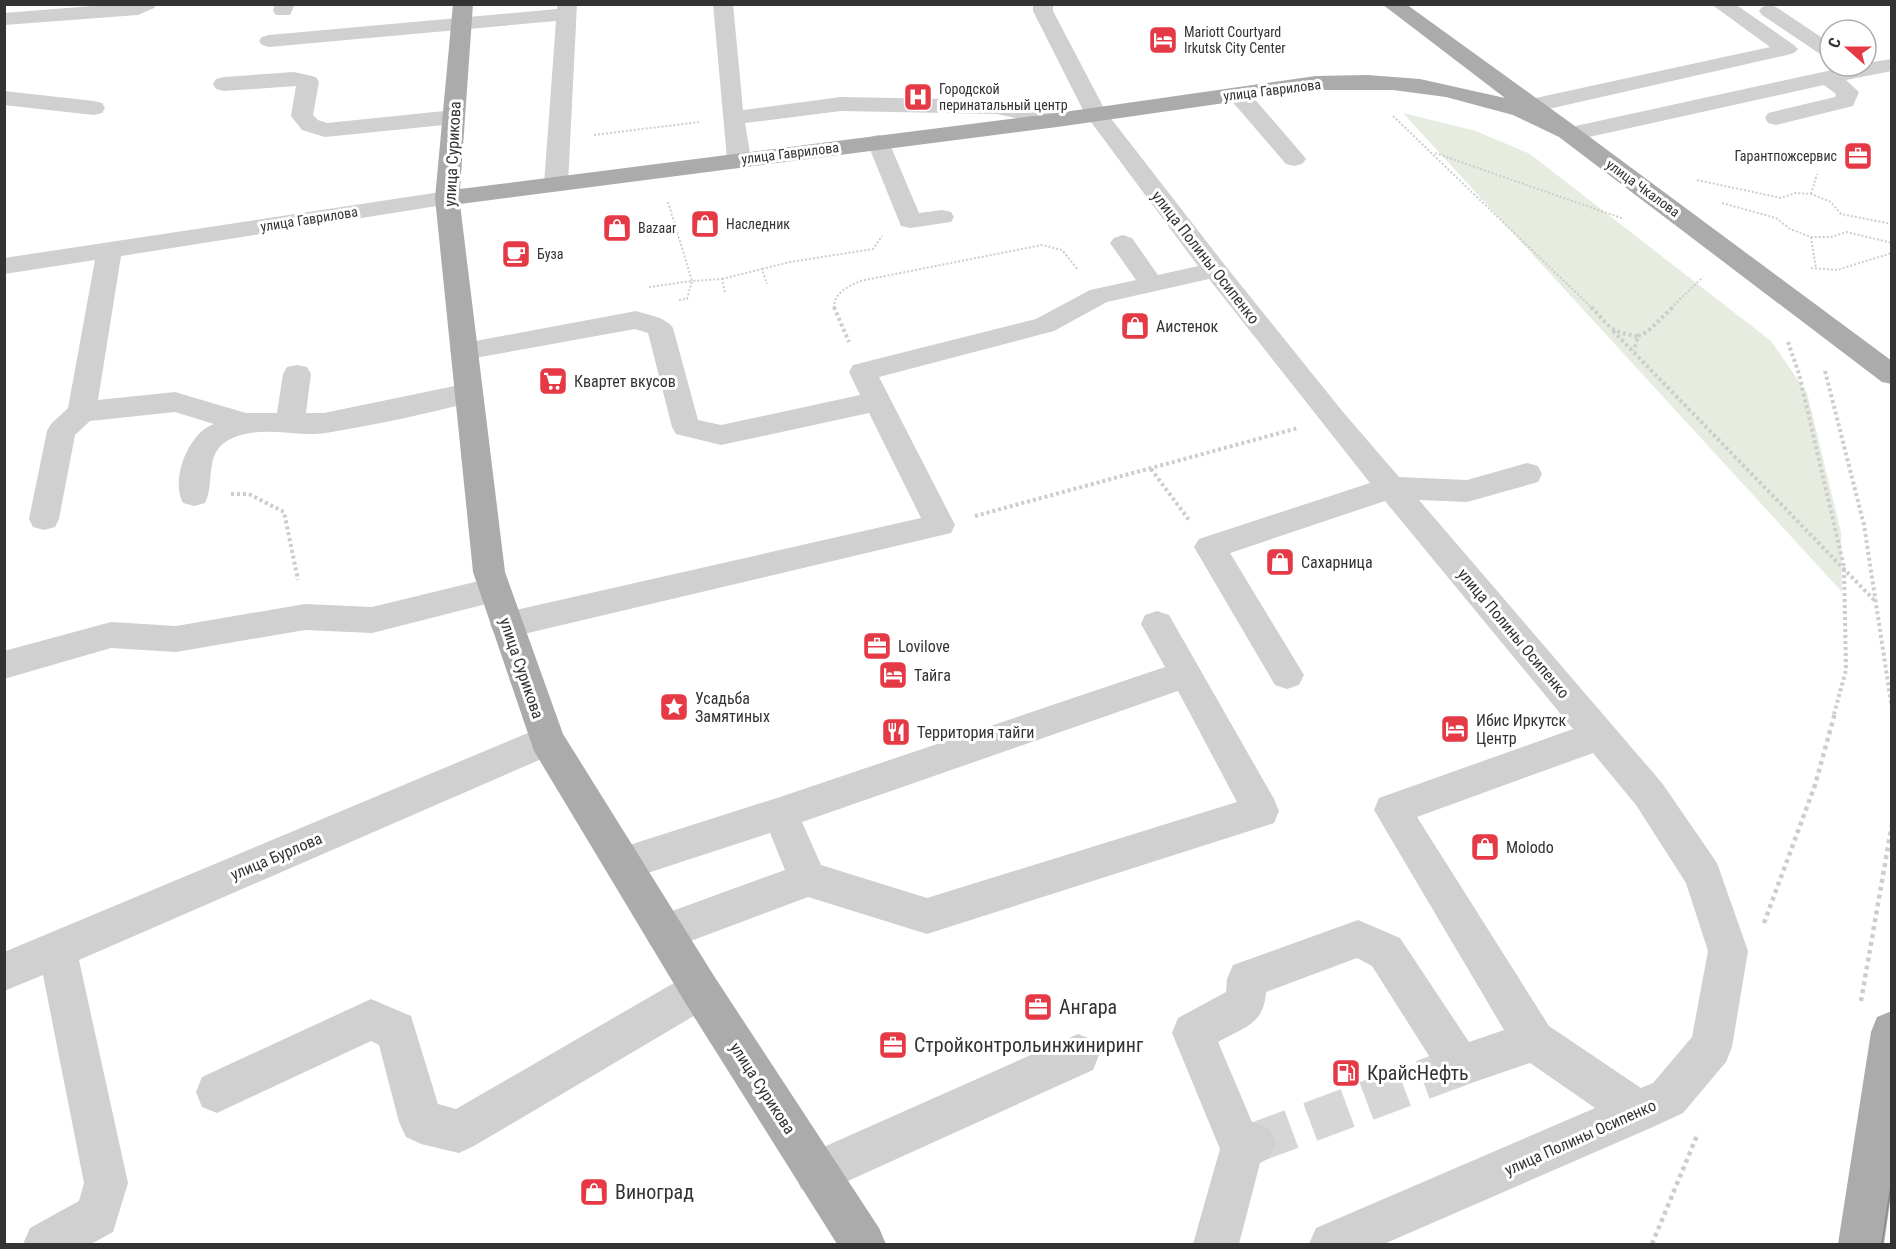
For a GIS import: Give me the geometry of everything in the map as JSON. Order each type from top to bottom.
[{"type":"main road","name":"улица Чкалова","points":[[1392,4],[1571,134],[1892,375]]},
{"type":"main road","name":"улица Сурикова","points":[[462,14],[447,198],[489,572],[547,740],[700,990],[863,1245]]},
{"type":"main road","name":"улица Гаврилова","points":[[447,198],[1355,80],[1398,84],[1468,96],[1521,111],[1571,134]]},
{"type":"main road","points":[[1861,1245],[1892,1032]]},
{"type":"street","points":[[4,19],[138,9],[147,4]]},
{"type":"street","points":[[723,4],[739,159]]},
{"type":"street","name":"улица Полины Осипенко","points":[[1043,4],[1043,11],[1096,114],[1215,270],[1333,418],[1649,794],[1703,874],[1728,951],[1711,1047],[1668,1098],[1332,1245]]},
{"type":"street","points":[[1531,106],[1787,50],[1721,4]]},
{"type":"street","points":[[1759,4],[1818,44]]},
{"type":"street","points":[[269,41],[462,14],[566,9],[556,184]]},
{"type":"street","points":[[224,84],[294,78],[308,82],[302,116],[310,125],[325,130],[453,117]]},
{"type":"street","points":[[1571,134],[1829,78],[1848,92],[1845,101],[1776,118]]},
{"type":"street","points":[[1239,94],[1294,159]]},
{"type":"street","points":[[4,98],[94,108]]},
{"type":"street","points":[[733,118],[841,104],[997,107],[1057,120]]},
{"type":"street","points":[[878,142],[910,221],[942,217]]},
{"type":"street","name":"улица Гаврилова","points":[[4,266],[447,198]]},
{"type":"street","points":[[1123,243],[1152,284]]},
{"type":"street","points":[[82,412],[109,250]]},
{"type":"street","points":[[507,625],[940,525],[863,372],[1045,325],[1099,296],[1215,270]]},
{"type":"street","points":[[464,351],[636,320],[660,328],[686,427],[721,435],[878,402]]},
{"type":"street","points":[[290,423],[297,374]]},
{"type":"street","points":[[44,519],[61,430],[82,412],[175,402],[246,423],[324,423],[469,393]]},
{"type":"street","points":[[194,495],[197,459],[215,434],[246,423]]},
{"type":"street","points":[[1287,675],[1210,547],[1391,488],[1467,491],[1527,474]]},
{"type":"street","points":[[4,665],[111,635],[176,639],[305,617],[372,620],[495,590]]},
{"type":"street","points":[[664,932],[808,879],[927,916],[1261,811],[1157,624]]},
{"type":"street","points":[[623,864],[780,813],[1186,674]]},
{"type":"street","points":[[1600,735],[1392,810],[1534,1041],[1638,1112]]},
{"type":"street","name":"улица Бурлова","points":[[4,972],[547,740]]},
{"type":"street","points":[[780,813],[808,879]]},
{"type":"street","points":[[1216,1245],[1248,1146],[1193,1033],[1245,1004],[1247,979],[1358,939],[1386,952],[1460,1066],[1534,1041]]},
{"type":"street","points":[[46,1245],[97,1216],[105,1183],[62,967]]},
{"type":"street","points":[[217,1092],[371,1020],[396,1031],[421,1122],[459,1131],[700,990]]},
{"type":"street","points":[[817,1173],[1078,1055]]},
{"type":"path","points":[[1388,111],[1596,312],[1600,321],[1613,330],[1875,600]]},
{"type":"path","points":[[558,140],[733,118]]},
{"type":"path","points":[[1433,152],[1631,222]]},
{"type":"path","points":[[1811,194],[1817,174]]},
{"type":"path","points":[[1697,180],[1781,198],[1795,193],[1811,194],[1830,202],[1841,214],[1892,224]]},
{"type":"path","points":[[645,288],[692,281],[668,202]]},
{"type":"path","points":[[1721,203],[1776,218],[1790,229],[1811,237],[1831,237],[1847,232],[1892,243]]},
{"type":"path","points":[[722,279],[790,262],[873,249],[886,230],[910,221]]},
{"type":"path","points":[[1811,237],[1816,269],[1837,270],[1892,253]]},
{"type":"path","points":[[863,372],[835,313],[834,301],[840,290],[860,281],[1030,247],[1051,246],[1062,250],[1099,296]]},
{"type":"path","points":[[762,269],[767,284]]},
{"type":"path","points":[[1613,330],[1638,336],[1647,332],[1708,272]]},
{"type":"path","points":[[1633,352],[1638,336]]},
{"type":"path","points":[[1760,932],[1815,785],[1846,670],[1844,567],[1799,374],[1786,336]]},
{"type":"path","points":[[1824,368],[1828,375],[1864,525],[1892,709]]},
{"type":"path","points":[[940,525],[1151,470],[1333,418]]},
{"type":"path","points":[[1151,470],[1210,547]]},
{"type":"path","points":[[194,495],[249,494],[284,512],[305,617]]},
{"type":"shaded area","points":[[1403,113],[1476,131],[1530,154],[1771,341],[1807,393],[1841,532],[1842,592]]},
{"type":"tunnel","points":[[1254,1143],[1460,1066]]},
{"type":"tram line","points":[[1882,1244],[1892,1179]]},
{"type":"place","name":"Mariott Courtyard Irkutsk City Center","points":[[1163,40]]},
{"type":"place","name":"Городской перинатальный центр","points":[[918,97]]},
{"type":"place","name":"Гарантпожсервис","points":[[1858,156]]},
{"type":"place","name":"Наследник","points":[[705,224]]},
{"type":"place","name":"Bazaar","points":[[617,228]]},
{"type":"place","name":"Буза","points":[[516,254]]},
{"type":"place","name":"Аистенок","points":[[1135,326]]},
{"type":"place","name":"Квартет вкусов","points":[[553,381]]},
{"type":"place","name":"Сахарница","points":[[1280,562]]},
{"type":"place","name":"Lovilove","points":[[877,646]]},
{"type":"place","name":"Тайга","points":[[893,675]]},
{"type":"place","name":"Усадьба Замятиных","points":[[674,707]]},
{"type":"place","name":"Ибис Иркутск Центр","points":[[1455,729]]},
{"type":"place","name":"Территория тайги","points":[[896,732]]},
{"type":"place","name":"Molodo","points":[[1485,847]]},
{"type":"place","name":"Ангара","points":[[1038,1007]]},
{"type":"place","name":"Стройконтрольинжиниринг","points":[[893,1045]]},
{"type":"place","name":"КрайсНефть","points":[[1346,1073]]},
{"type":"place","name":"Виноград","points":[[594,1192]]}]
